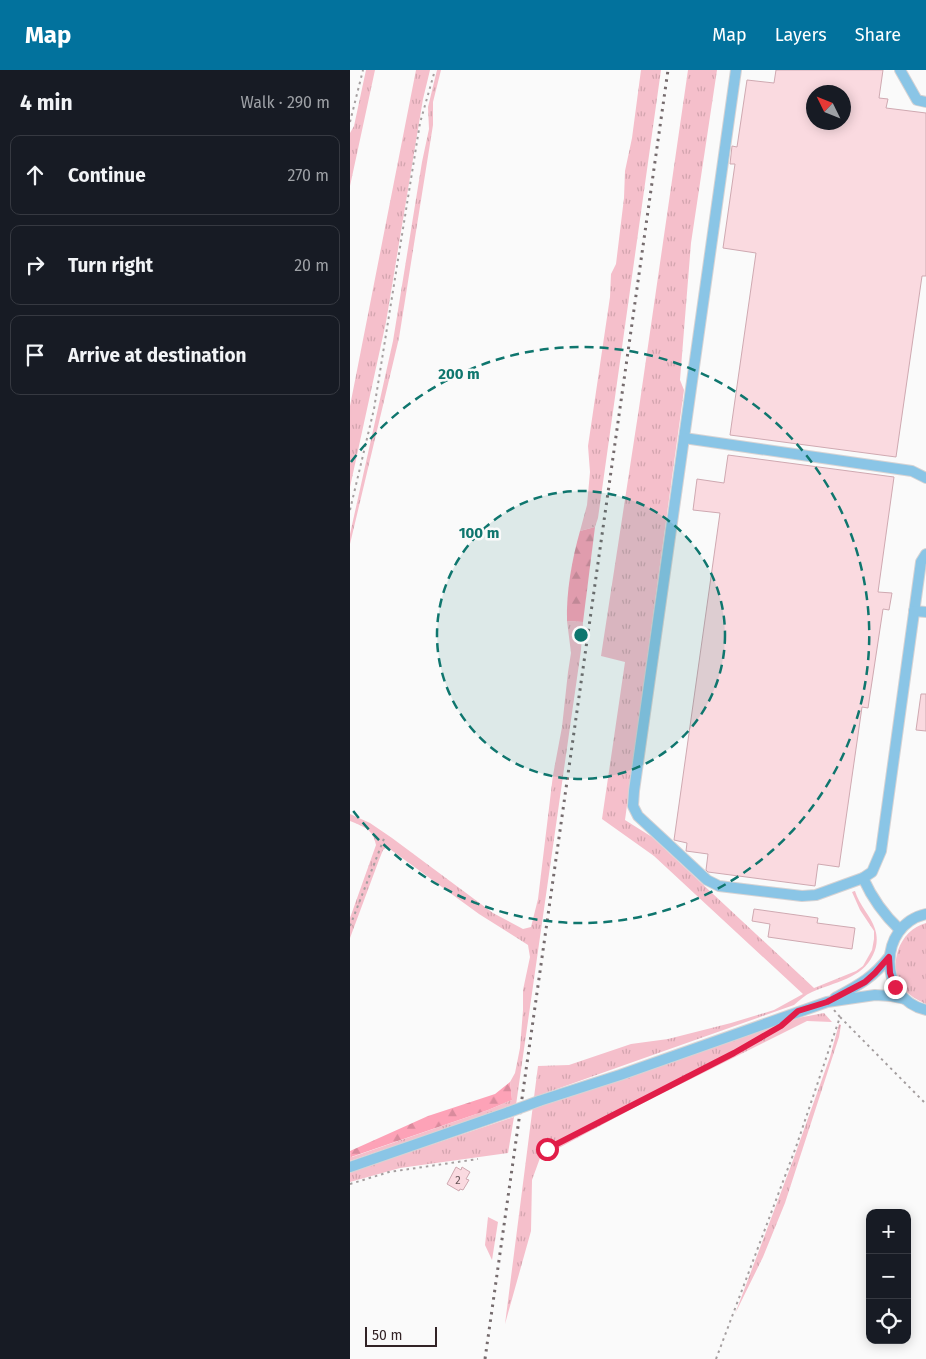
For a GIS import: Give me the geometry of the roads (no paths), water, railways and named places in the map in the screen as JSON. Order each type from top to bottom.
[{"type":"street","points":[[736,70],[633,806],[638,816],[707,880],[719,886],[802,896],[816,895],[862,878],[872,872],[881,852],[921,562],[926,554]]},
{"type":"street","points":[[900,70],[916,100],[926,102]]},
{"type":"street","points":[[684,438],[912,471],[926,478]]},
{"type":"street","points":[[918,584],[926,592]]},
{"type":"street","points":[[914,611],[926,612]]},
{"type":"street","points":[[862,878],[881,910],[900,930]]},
{"type":"street","points":[[926,914],[910,921],[900,930],[895,938],[889,957],[890,973],[895,987],[905,999],[926,1010]]},
{"type":"street","points":[[350,1167],[827,1002],[865,982],[889,957]]},
{"type":"street","points":[[827,1002],[875,996],[891,996],[905,999]]},
{"type":"railway","points":[[485,1359],[668,70]]}]
